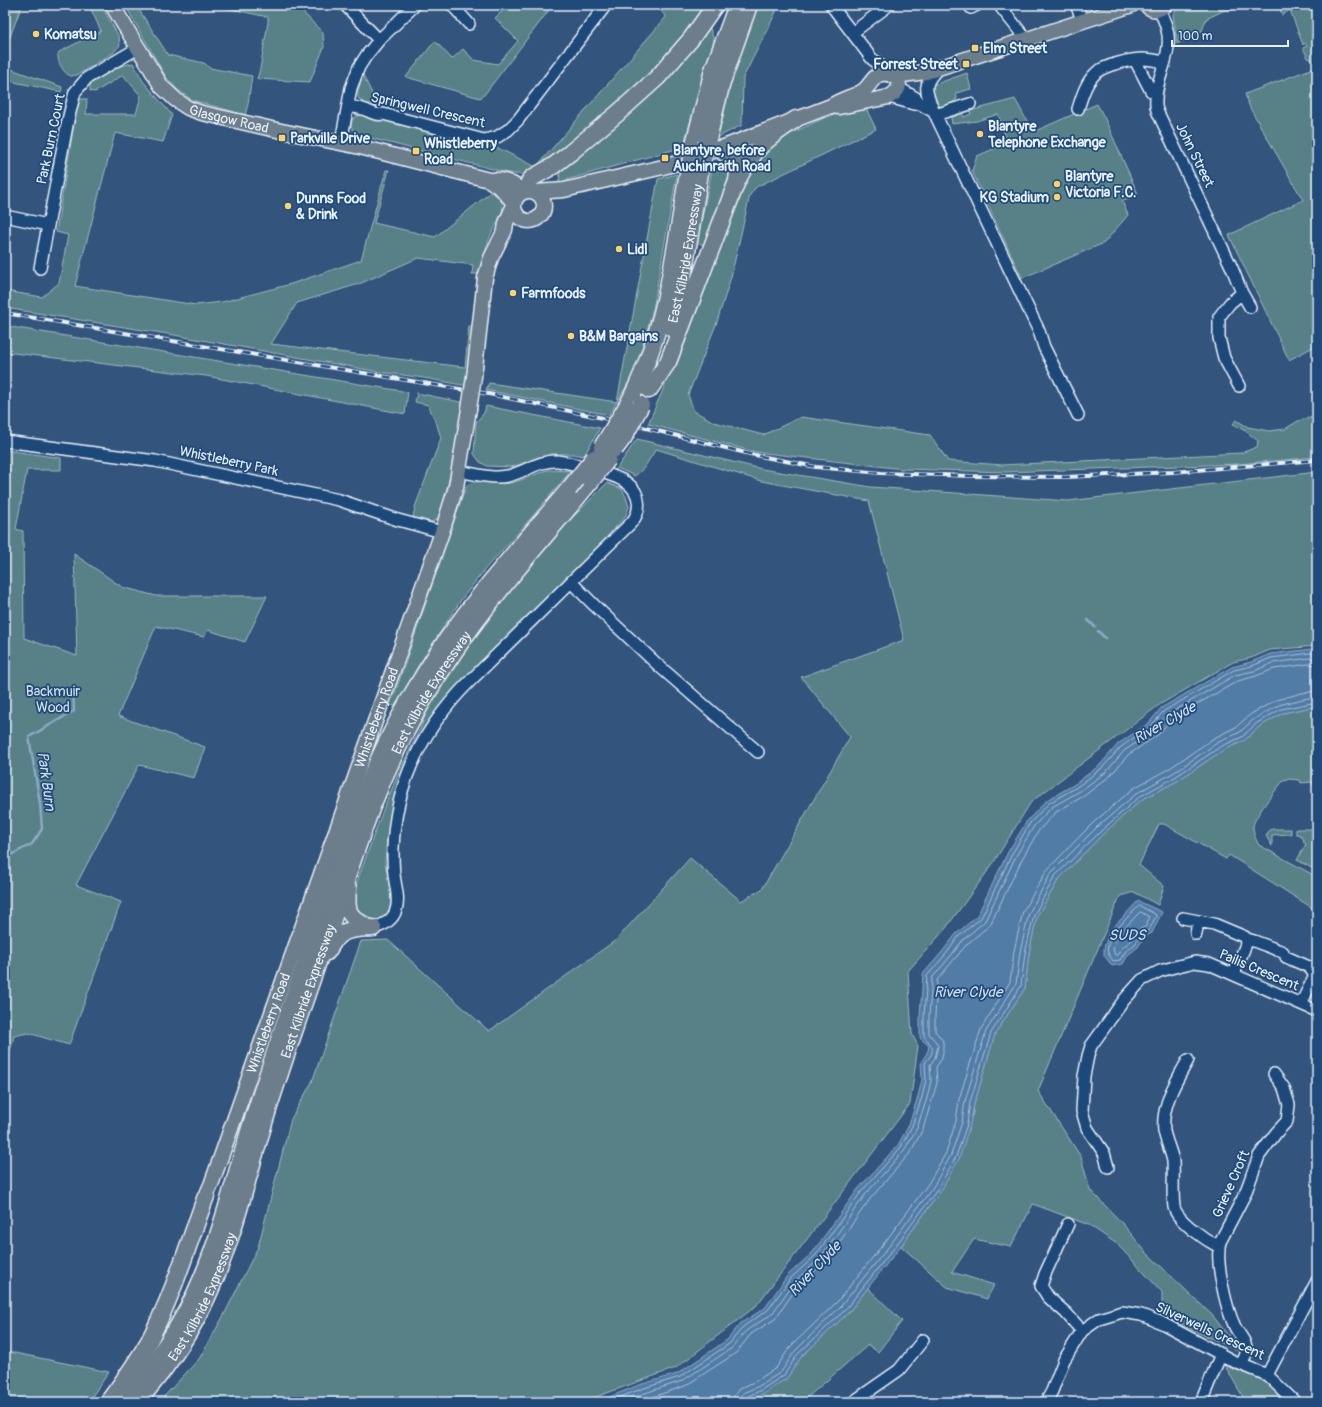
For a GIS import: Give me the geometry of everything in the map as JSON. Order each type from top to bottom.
[{"type":"highway","points":[[522,197],[532,178],[553,166],[570,153],[658,77],[691,39],[715,5]]},
{"type":"highway","name":"East Kilbride Expressway","points":[[706,147],[713,70],[736,5]]},
{"type":"highway","name":"East Kilbride Expressway","points":[[120,1402],[147,1371],[164,1347],[182,1320],[201,1281],[220,1232],[251,1126],[356,814],[386,745],[410,698],[446,640],[486,588],[569,489],[605,453],[624,437],[634,406],[649,390],[666,346],[676,309],[694,175],[706,147],[722,82],[749,5]]},
{"type":"highway","points":[[649,390],[668,362],[737,181],[749,159],[764,142],[796,119]]},
{"type":"highway","points":[[706,147],[731,158],[735,162],[738,172],[737,181]]},
{"type":"highway","points":[[634,406],[661,319],[694,175]]},
{"type":"highway","name":"East Kilbride Expressway","points":[[136,1402],[157,1378],[182,1344],[201,1310],[220,1268],[232,1234],[269,1109],[348,875],[373,804],[388,767],[418,709],[440,672],[486,608],[591,481],[605,453]]},
{"type":"highway","points":[[348,875],[349,887],[347,903],[349,912],[355,920],[371,928]]},
{"type":"highway","points":[[319,960],[326,953],[335,939],[343,932],[371,928]]},
{"type":"highway","points":[[108,1402],[138,1359],[158,1322],[206,1196]]},
{"type":"main road","name":"Glasgow Road","points":[[112,5],[162,87],[176,100],[188,108],[202,113],[272,129],[341,142],[489,180],[496,180],[516,185],[522,197]]},
{"type":"main road","points":[[522,197],[564,190],[663,167],[706,147],[796,119],[832,106],[838,101],[863,90],[888,84],[912,82],[926,72],[1132,5]]},
{"type":"main road","points":[[1146,5],[1153,9],[1162,7]]},
{"type":"main road","points":[[832,106],[839,107],[874,101],[888,84]]},
{"type":"main road","points":[[505,230],[524,220],[534,220],[539,217],[544,208],[564,190]]},
{"type":"main road","points":[[522,197],[543,201],[544,208]]},
{"type":"main road","points":[[522,197],[517,216],[524,220]]},
{"type":"main road","name":"Whistleberry Road","points":[[206,1196],[454,498],[474,377],[486,278],[493,253],[505,230],[506,223],[522,197]]},
{"type":"street","points":[[344,5],[379,40]]},
{"type":"street","points":[[341,142],[353,81],[359,67],[379,40],[415,5]]},
{"type":"street","points":[[452,5],[469,24]]},
{"type":"street","name":"Springwell Crescent","points":[[348,106],[368,111],[372,114],[383,114],[484,140],[497,137],[508,130],[518,120],[606,5]]},
{"type":"street","points":[[831,5],[872,60],[872,70],[888,84],[916,98],[920,104],[935,114],[970,104]]},
{"type":"street","points":[[852,33],[889,5]]},
{"type":"street","points":[[999,5],[1026,39]]},
{"type":"street","points":[[1076,5],[1083,21]]},
{"type":"street","name":"John Street","points":[[1162,7],[1168,35],[1165,62],[1156,94],[1156,107],[1232,268],[1242,293],[1250,307]]},
{"type":"street","name":"Park Burn Court","points":[[40,268],[68,120],[75,92],[87,78],[138,48]]},
{"type":"street","points":[[1078,108],[1087,85],[1096,72],[1109,66],[1135,60],[1144,59],[1165,62]]},
{"type":"street","points":[[1135,60],[1151,91]]},
{"type":"street","points":[[941,67],[931,75],[927,82],[927,91],[935,114],[1039,331],[1044,347],[1078,415]]},
{"type":"street","points":[[5,216],[48,225]]},
{"type":"street","points":[[1239,386],[1224,358],[1219,338],[1219,317],[1230,303],[1242,293]]},
{"type":"street","name":"Whistleberry Park","points":[[5,440],[155,461],[339,500],[398,520],[442,532]]},
{"type":"street","points":[[371,928],[383,925],[389,920],[396,909],[397,898],[393,872],[393,856],[396,821],[404,784],[414,757],[436,719],[460,691],[633,520],[638,512],[638,497],[631,487],[622,480],[597,471],[563,462],[545,462],[508,476],[488,476],[459,471]]},
{"type":"street","points":[[571,582],[659,666],[758,752]]},
{"type":"street","name":"Pailis Crescent","points":[[1183,918],[1228,929],[1309,967],[1316,974],[1301,1004]]},
{"type":"street","points":[[1196,934],[1198,921]]},
{"type":"street","points":[[1234,974],[1247,939]]},
{"type":"street","name":"Pailis Crescent","points":[[1108,1168],[1110,1151],[1087,1128],[1084,1120],[1082,1111],[1084,1076],[1091,1046],[1124,1000],[1142,980],[1160,971],[1178,966],[1195,962],[1209,964],[1317,1011]]},
{"type":"street","points":[[1188,1060],[1167,1104],[1164,1118],[1164,1132],[1172,1160],[1174,1209],[1182,1220],[1195,1232],[1219,1246],[1222,1279],[1229,1311],[1235,1327],[1245,1344],[1246,1352],[1238,1363]]},
{"type":"street","name":"Grieve Croft","points":[[1219,1246],[1230,1226],[1259,1156],[1287,1121],[1289,1105],[1284,1088],[1274,1074]]},
{"type":"street","points":[[1068,1224],[1041,1286],[1048,1297],[1066,1313],[1082,1331]]},
{"type":"street","points":[[1295,1402],[1267,1374],[1317,1281]]},
{"type":"street","name":"Silverwells Crescent","points":[[1046,1402],[1064,1360],[1082,1331],[1099,1319],[1122,1312],[1140,1315],[1162,1323],[1238,1363],[1267,1374]]},
{"type":"street","points":[[853,1402],[899,1370],[923,1340]]},
{"type":"street","points":[[1201,1402],[1221,1354]]},
{"type":"green space","points":[[5,5],[22,5],[5,50]]},
{"type":"green space","points":[[89,5],[101,5],[119,37],[120,45],[113,53],[77,75],[71,76],[68,75],[60,66],[58,58],[59,52],[101,31]]},
{"type":"green space","points":[[125,5],[136,5],[168,55],[204,63],[210,68],[252,76],[245,115],[192,100],[177,89],[166,77]]},
{"type":"green space","points":[[222,5],[296,5],[323,33],[324,47],[310,82],[257,79],[260,69],[268,17],[221,7]]},
{"type":"green space","points":[[505,5],[553,5],[484,95],[480,98],[406,77],[435,41],[452,59],[463,49],[474,60],[498,64],[518,41],[495,18],[506,7]]},
{"type":"green space","points":[[659,5],[705,5],[675,47],[626,96],[567,147],[530,173],[522,175],[508,173],[358,135],[352,128],[352,120],[354,118],[360,115],[370,115],[478,142],[478,144],[490,144],[536,167],[666,17],[658,7]]},
{"type":"green space","points":[[755,5],[777,5],[776,12],[743,78],[742,125],[718,137],[733,75]]},
{"type":"green space","points":[[1180,5],[1246,5],[1229,11],[1225,10],[1206,19],[1202,31],[1177,44],[1173,14]]},
{"type":"green space","points":[[1279,5],[1317,5],[1317,345],[1289,360],[1229,235],[1303,200],[1250,108],[1245,94],[1316,67],[1313,60],[1308,58],[1303,48],[1307,46],[1305,43],[1303,45],[1290,10],[1282,15]]},
{"type":"green space","points":[[710,28],[714,41],[683,147],[559,182],[560,171],[628,114],[674,72]]},
{"type":"green space","points":[[133,63],[143,81],[172,115],[163,142],[115,133],[75,286],[196,305],[222,302],[291,284],[361,260],[386,170],[389,170],[374,223],[435,237],[491,192],[502,202],[503,207],[502,213],[488,242],[481,274],[472,274],[473,265],[418,258],[359,284],[297,303],[271,344],[465,367],[469,326],[473,326],[468,386],[380,372],[174,335],[5,308],[5,291],[42,297],[59,283],[68,235],[56,232],[78,101],[81,99],[87,99],[86,114],[136,114],[141,96],[123,75],[97,91],[90,91],[91,83],[120,66]]},
{"type":"green space","points":[[5,67],[62,87],[61,92],[5,80]]},
{"type":"green space","points":[[967,73],[971,89],[956,93],[957,99],[948,106],[941,107],[938,105],[934,97],[933,85]]},
{"type":"green space","points":[[363,75],[379,108],[364,103],[358,98],[358,89]]},
{"type":"green space","name":"KG Stadium","points":[[1015,99],[1033,132],[1097,104],[1138,194],[1122,201],[1128,215],[1104,243],[1022,278],[972,171],[977,156],[1005,144],[1006,138],[998,114],[977,121],[952,124],[951,118],[962,113],[964,117],[971,114],[970,111]]},
{"type":"green space","points":[[865,106],[876,129],[756,187],[750,195],[731,277],[717,322],[688,395],[694,411],[714,422],[763,435],[801,417],[930,435],[948,461],[1002,465],[1241,453],[1257,447],[1258,441],[1247,432],[1233,424],[1236,420],[1248,427],[1269,431],[1285,429],[1298,421],[1317,416],[1317,457],[1238,464],[1005,472],[903,469],[756,452],[648,424],[689,330],[739,192],[758,156],[784,137],[824,118]]},
{"type":"green space","points":[[713,165],[726,165],[731,173],[707,247],[697,242]]},
{"type":"green space","points":[[677,174],[653,309],[636,370],[617,402],[658,179]]},
{"type":"green space","points":[[5,326],[408,392],[405,414],[206,376],[5,352]]},
{"type":"green space","points":[[489,383],[617,402],[609,415],[486,390]]},
{"type":"green space","points":[[417,393],[465,403],[450,475],[439,518],[432,522],[413,517],[415,507],[441,438],[428,405],[415,402]]},
{"type":"green space","points":[[486,406],[600,428],[584,456],[573,454],[550,454],[531,462],[511,467],[487,466],[480,462],[474,454],[476,422],[484,413]]},
{"type":"green space","points":[[637,439],[762,469],[871,487],[1068,501],[1317,472],[1317,646],[1270,650],[1251,658],[1233,662],[1159,705],[1031,802],[992,865],[946,928],[908,971],[912,1034],[918,1046],[910,1104],[756,1306],[676,1368],[582,1402],[159,1402],[199,1359],[224,1315],[258,1247],[291,1119],[312,1082],[361,941],[388,940],[489,1031],[616,940],[690,858],[741,901],[762,889],[850,737],[801,677],[904,640],[869,501],[761,481],[656,449],[644,468],[635,476],[617,468]]},
{"type":"green space","name":"Backmuir Wood","points":[[5,450],[61,458],[61,470],[27,470],[16,529],[23,531],[24,638],[77,656],[74,554],[122,587],[156,596],[267,596],[245,642],[208,630],[204,637],[156,626],[118,716],[205,747],[194,778],[139,765],[76,885],[121,902],[69,1045],[28,1033],[14,1036],[5,1071],[5,743],[10,738],[5,713],[5,491],[10,469],[5,467]]},
{"type":"green space","points":[[547,470],[571,471],[486,568],[461,600],[418,666],[396,706],[389,705],[395,693],[466,486],[471,483],[482,481],[506,484]]},
{"type":"green space","points":[[607,483],[622,489],[629,507],[625,517],[565,583],[467,678],[397,793],[387,838],[385,862],[392,899],[390,908],[386,915],[378,920],[369,921],[352,906],[355,887],[383,810],[399,772],[420,729],[429,705],[446,676],[503,597],[557,533]]},
{"type":"green space","points":[[1317,706],[1317,786],[1313,785],[1312,782],[1301,783],[1300,780],[1288,779],[1283,781],[1257,816],[1253,827],[1259,845],[1317,877],[1317,911],[1229,855],[1226,859],[1164,824],[1159,824],[1139,865],[1164,886],[1158,905],[1134,892],[1120,896],[1038,1091],[1081,1157],[1090,1190],[1122,1223],[1146,1252],[1213,1316],[1241,1352],[1162,1316],[1162,1292],[1117,1244],[1089,1225],[1033,1204],[1011,1247],[974,1239],[952,1272],[994,1285],[987,1299],[947,1287],[901,1246],[940,1192],[973,1113],[974,1104],[995,1034],[1025,988],[1029,953],[1037,916],[1059,879],[1103,834],[1141,800],[1177,781],[1222,751],[1245,740],[1259,727],[1283,713]]},
{"type":"green space","points":[[1272,829],[1291,829],[1291,834],[1272,835],[1272,846],[1266,836]]},
{"type":"green space","points":[[1296,829],[1317,829],[1317,871],[1297,860],[1306,844],[1303,842],[1304,840],[1299,834],[1296,834]]},
{"type":"green space","points":[[868,1288],[902,1321],[878,1352],[868,1345],[802,1402],[794,1400],[792,1402],[745,1402],[763,1394],[787,1378],[801,1357],[848,1313]]},
{"type":"green space","points":[[5,1351],[109,1372],[88,1402],[5,1402]]},
{"type":"green space","points":[[1225,1366],[1268,1381],[1287,1402],[1246,1402]]},
{"type":"water","name":"River Clyde","points":[[1312,649],[1317,651],[1317,706],[1283,713],[1259,727],[1245,740],[1222,751],[1177,781],[1141,800],[1103,834],[1059,879],[1037,916],[1029,953],[1025,988],[995,1034],[959,1159],[940,1192],[897,1251],[848,1313],[801,1357],[787,1378],[763,1394],[745,1402],[597,1402],[639,1385],[677,1374],[727,1340],[741,1323],[765,1308],[787,1276],[813,1252],[858,1189],[898,1145],[909,1125],[922,1080],[921,1062],[927,1053],[929,1046],[920,1038],[923,974],[956,934],[977,916],[1008,852],[1027,821],[1047,800],[1075,784],[1100,765],[1118,744],[1149,723],[1161,708],[1232,667],[1251,662],[1270,654]]},
{"type":"water","name":"SUDS","points":[[1138,901],[1162,912],[1152,933],[1145,936],[1138,947],[1128,955],[1123,964],[1112,966],[1104,955],[1104,948],[1109,932]]},
{"type":"waterway","points":[[1088,620],[1095,627]]},
{"type":"waterway","points":[[1098,631],[1105,638]]},
{"type":"waterway","name":"Park Burn","points":[[5,858],[32,844],[42,829],[40,803],[29,737],[74,711],[73,690]]},
{"type":"railway","points":[[5,313],[489,394],[622,422],[750,454],[816,467],[881,473],[1066,477],[1173,472],[1317,460]]},
{"type":"place","name":"Komatsu","points":[[36,34]]},
{"type":"place","name":"Elm Street","points":[[975,48]]},
{"type":"place","name":"Forrest Street","points":[[966,64]]},
{"type":"place","name":"Blantyre Telephone Exchange","points":[[980,134]]},
{"type":"place","name":"Parkville Drive","points":[[282,138]]},
{"type":"place","name":"Whistleberry Road","points":[[416,151]]},
{"type":"place","name":"Blantyre, before Auchinraith Road","points":[[665,158]]},
{"type":"place","name":"Blantyre Victoria F.C.","points":[[1057,184]]},
{"type":"place","name":"KG Stadium","points":[[1057,197]]},
{"type":"place","name":"Dunns Food & Drink","points":[[288,206]]},
{"type":"place","name":"Lidl","points":[[619,249]]},
{"type":"place","name":"Farmfoods","points":[[513,293]]},
{"type":"place","name":"B&M Bargains","points":[[571,336]]}]
